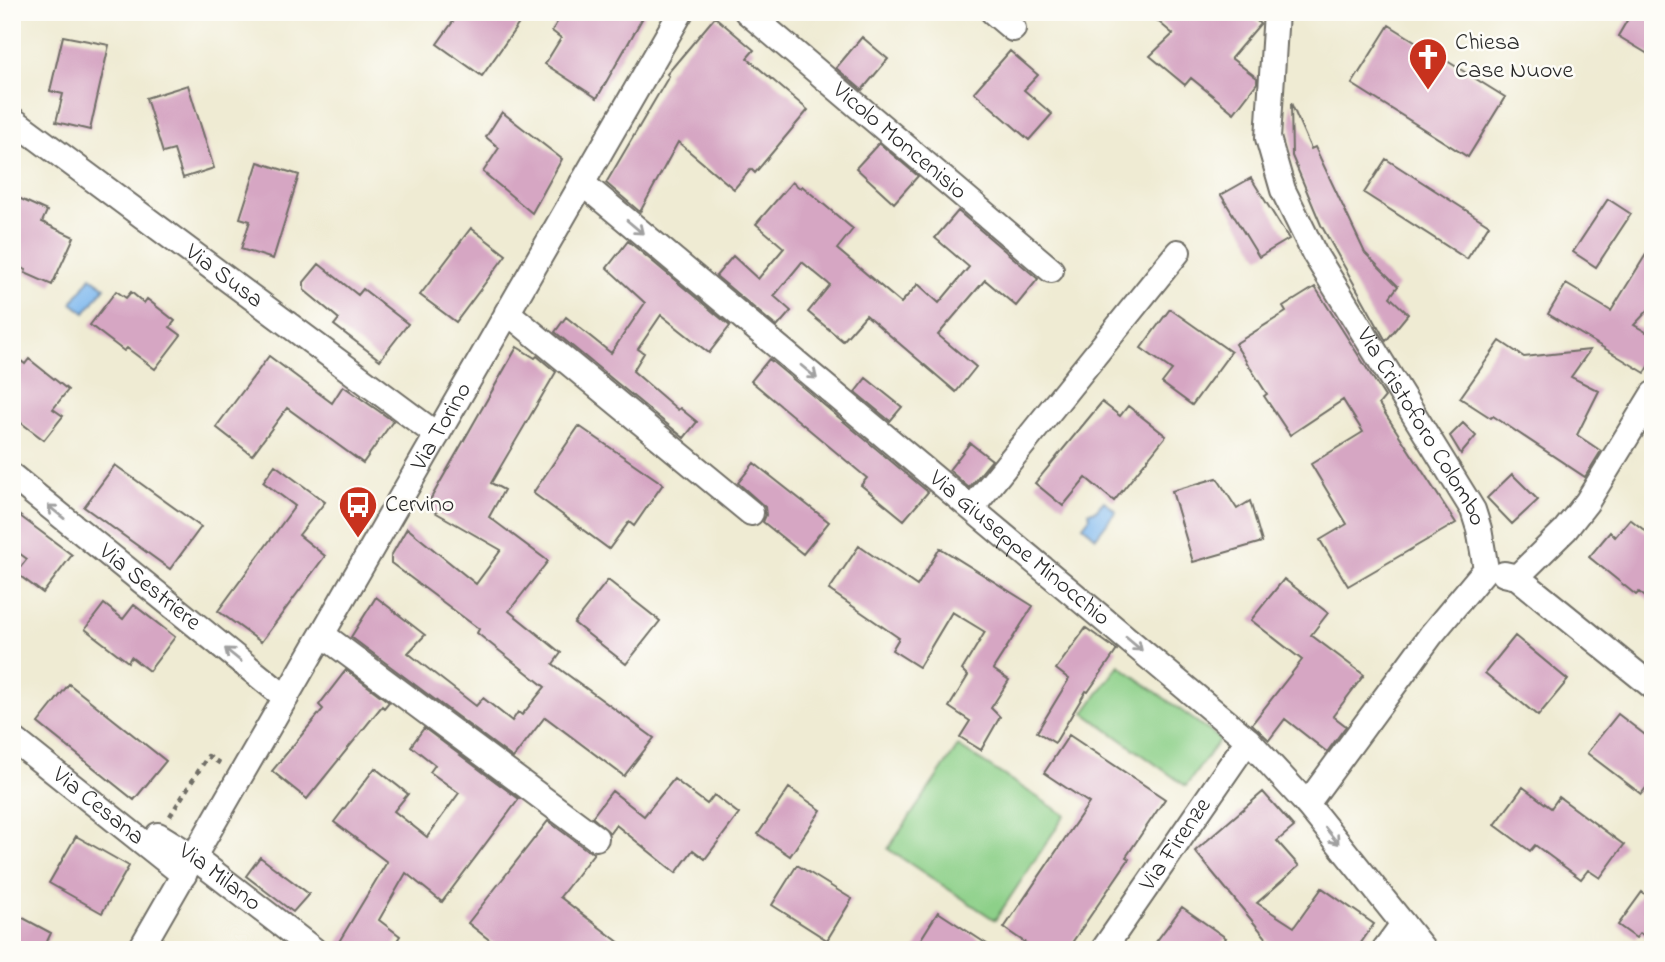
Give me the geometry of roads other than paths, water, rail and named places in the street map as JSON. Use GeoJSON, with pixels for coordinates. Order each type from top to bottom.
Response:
{"type":"FeatureCollection","features":[{"type":"Feature","properties":{"kind":"street","name":"Via Torino"},"geometry":{"type":"LineString","coordinates":[[140,950],[681,12]]}},
{"type":"Feature","properties":{"kind":"street","name":"Vicolo Moncenisio"},"geometry":{"type":"LineString","coordinates":[[747,12],[1051,270]]}},
{"type":"Feature","properties":{"kind":"street"},"geometry":{"type":"LineString","coordinates":[[993,12],[1013,29]]}},
{"type":"Feature","properties":{"kind":"street","name":"Via Cristoforo Colombo"},"geometry":{"type":"LineString","coordinates":[[1276,12],[1268,138],[1283,190],[1314,253],[1473,510],[1486,569]]}},
{"type":"Feature","properties":{"kind":"street","name":"Via Susa"},"geometry":{"type":"LineString","coordinates":[[12,119],[437,435]]}},
{"type":"Feature","properties":{"kind":"street","name":"Via Giuseppe Minocchio"},"geometry":{"type":"LineString","coordinates":[[582,183],[1248,740],[1307,804],[1424,950]]}},
{"type":"Feature","properties":{"kind":"street"},"geometry":{"type":"LineString","coordinates":[[972,508],[1178,252]]}},
{"type":"Feature","properties":{"kind":"street"},"geometry":{"type":"LineString","coordinates":[[507,312],[751,513]]}},
{"type":"Feature","properties":{"kind":"street"},"geometry":{"type":"LineString","coordinates":[[1517,577],[1565,530],[1587,502],[1652,397]]}},
{"type":"Feature","properties":{"kind":"street","name":"Via Sestriere"},"geometry":{"type":"LineString","coordinates":[[12,477],[286,698]]}},
{"type":"Feature","properties":{"kind":"street"},"geometry":{"type":"LineString","coordinates":[[1307,804],[1431,635],[1486,569],[1517,577],[1653,687]]}},
{"type":"Feature","properties":{"kind":"street"},"geometry":{"type":"LineString","coordinates":[[323,635],[596,838]]}},
{"type":"Feature","properties":{"kind":"street","name":"Via Cesana"},"geometry":{"type":"LineString","coordinates":[[12,738],[190,867]]}},
{"type":"Feature","properties":{"kind":"street","name":"Via Firenze"},"geometry":{"type":"LineString","coordinates":[[1103,950],[1248,740]]}},
{"type":"Feature","properties":{"kind":"street","name":"Via Milano"},"geometry":{"type":"LineString","coordinates":[[158,835],[190,867],[314,950]]}},
{"type":"Feature","properties":{"kind":"street"},"geometry":{"type":"LineString","coordinates":[[1384,950],[1403,924]]}},
{"type":"Feature","properties":{"kind":"water"},"geometry":{"type":"Polygon","coordinates":[[[91,277],[105,287],[85,313],[72,303],[91,277]]]}},
{"type":"Feature","properties":{"kind":"water"},"geometry":{"type":"Polygon","coordinates":[[[1104,501],[1116,511],[1096,537],[1083,526],[1090,517],[1089,512],[1096,510],[1104,501]]]}},
{"type":"Feature","properties":{"kind":"place","name":"Chiesa Case Nuove"},"geometry":{"type":"Point","coordinates":[1428,91]}},
{"type":"Feature","properties":{"kind":"place","name":"Cervino"},"geometry":{"type":"Point","coordinates":[358,539]}}]}
